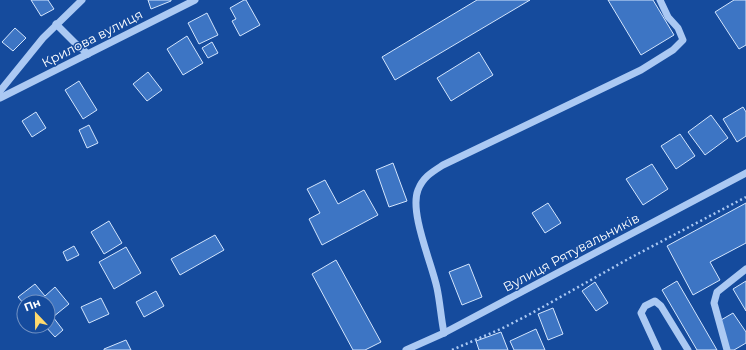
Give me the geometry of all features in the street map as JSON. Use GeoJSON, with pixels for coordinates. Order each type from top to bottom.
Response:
{"type":"FeatureCollection","features":[{"type":"Feature","properties":{"kind":"street"},"geometry":{"type":"LineString","coordinates":[[0,91],[43,38],[82,0]]}},
{"type":"Feature","properties":{"kind":"street","name":"Крилова вулиця"},"geometry":{"type":"LineString","coordinates":[[0,98],[195,0]]}},
{"type":"Feature","properties":{"kind":"street"},"geometry":{"type":"LineString","coordinates":[[444,333],[437,288],[419,224],[415,203],[418,190],[425,176],[443,164],[641,70],[673,50],[683,40],[678,28],[668,17],[660,0]]}},
{"type":"Feature","properties":{"kind":"street"},"geometry":{"type":"LineString","coordinates":[[56,24],[88,54]]}},
{"type":"Feature","properties":{"kind":"street","name":"Вулиця Рятувальників"},"geometry":{"type":"LineString","coordinates":[[406,350],[444,333],[746,173]]}},
{"type":"Feature","properties":{"kind":"street"},"geometry":{"type":"LineString","coordinates":[[727,350],[714,303],[716,292],[746,269]]}},
{"type":"Feature","properties":{"kind":"street"},"geometry":{"type":"LineString","coordinates":[[658,350],[641,313],[646,306],[655,301],[661,306],[688,350]]}},
{"type":"Feature","properties":{"kind":"path"},"geometry":{"type":"LineString","coordinates":[[452,350],[505,327],[532,313],[630,258],[746,197]]}},
{"type":"Feature","properties":{"kind":"building"},"geometry":{"type":"Polygon","coordinates":[[[31,0],[48,0],[54,9],[41,16],[31,0]]]}},
{"type":"Feature","properties":{"kind":"building"},"geometry":{"type":"Polygon","coordinates":[[[148,0],[171,0],[171,1],[151,9],[148,0]]]}},
{"type":"Feature","properties":{"kind":"building"},"geometry":{"type":"Polygon","coordinates":[[[246,0],[260,25],[240,36],[232,21],[236,19],[230,8],[246,0]]]}},
{"type":"Feature","properties":{"kind":"building"},"geometry":{"type":"Polygon","coordinates":[[[477,0],[530,0],[395,80],[382,57],[477,0]]]}},
{"type":"Feature","properties":{"kind":"building"},"geometry":{"type":"Polygon","coordinates":[[[608,0],[653,0],[674,35],[641,55],[608,0]]]}},
{"type":"Feature","properties":{"kind":"building"},"geometry":{"type":"Polygon","coordinates":[[[734,0],[746,0],[746,45],[739,49],[715,12],[734,0]]]}},
{"type":"Feature","properties":{"kind":"building"},"geometry":{"type":"Polygon","coordinates":[[[207,13],[218,35],[199,44],[188,23],[207,13]]]}},
{"type":"Feature","properties":{"kind":"building"},"geometry":{"type":"Polygon","coordinates":[[[15,28],[26,38],[13,51],[2,42],[15,28]]]}},
{"type":"Feature","properties":{"kind":"building"},"geometry":{"type":"Polygon","coordinates":[[[187,36],[203,63],[183,75],[167,49],[187,36]]]}},
{"type":"Feature","properties":{"kind":"building"},"geometry":{"type":"Polygon","coordinates":[[[212,42],[218,53],[208,58],[202,48],[212,42]]]}},
{"type":"Feature","properties":{"kind":"building"},"geometry":{"type":"Polygon","coordinates":[[[479,52],[493,75],[451,101],[437,78],[479,52]]]}},
{"type":"Feature","properties":{"kind":"building"},"geometry":{"type":"Polygon","coordinates":[[[148,72],[162,90],[147,101],[133,84],[148,72]]]}},
{"type":"Feature","properties":{"kind":"building"},"geometry":{"type":"Polygon","coordinates":[[[79,81],[97,110],[83,119],[65,90],[79,81]]]}},
{"type":"Feature","properties":{"kind":"building"},"geometry":{"type":"Polygon","coordinates":[[[743,107],[746,112],[746,136],[737,142],[723,119],[743,107]]]}},
{"type":"Feature","properties":{"kind":"building"},"geometry":{"type":"Polygon","coordinates":[[[36,112],[46,128],[32,137],[22,121],[36,112]]]}},
{"type":"Feature","properties":{"kind":"building"},"geometry":{"type":"Polygon","coordinates":[[[711,115],[728,138],[705,155],[688,132],[711,115]]]}},
{"type":"Feature","properties":{"kind":"building"},"geometry":{"type":"Polygon","coordinates":[[[89,125],[98,143],[87,148],[79,130],[89,125]]]}},
{"type":"Feature","properties":{"kind":"building"},"geometry":{"type":"Polygon","coordinates":[[[680,134],[695,156],[676,169],[661,146],[680,134]]]}},
{"type":"Feature","properties":{"kind":"building"},"geometry":{"type":"Polygon","coordinates":[[[393,163],[407,201],[389,207],[376,170],[393,163]]]}},
{"type":"Feature","properties":{"kind":"building"},"geometry":{"type":"Polygon","coordinates":[[[652,164],[668,189],[643,205],[626,179],[652,164]]]}},
{"type":"Feature","properties":{"kind":"building"},"geometry":{"type":"Polygon","coordinates":[[[325,180],[338,204],[364,190],[378,215],[322,245],[309,219],[320,213],[307,189],[325,180]]]}},
{"type":"Feature","properties":{"kind":"building"},"geometry":{"type":"Polygon","coordinates":[[[548,203],[561,223],[545,233],[532,213],[548,203]]]}},
{"type":"Feature","properties":{"kind":"building"},"geometry":{"type":"Polygon","coordinates":[[[746,203],[746,243],[710,262],[720,280],[693,295],[667,246],[746,203]]]}},
{"type":"Feature","properties":{"kind":"building"},"geometry":{"type":"Polygon","coordinates":[[[109,221],[122,243],[104,254],[91,232],[109,221]]]}},
{"type":"Feature","properties":{"kind":"building"},"geometry":{"type":"Polygon","coordinates":[[[215,235],[224,250],[180,275],[171,259],[215,235]]]}},
{"type":"Feature","properties":{"kind":"building"},"geometry":{"type":"Polygon","coordinates":[[[74,246],[79,255],[67,261],[63,252],[74,246]]]}},
{"type":"Feature","properties":{"kind":"building"},"geometry":{"type":"Polygon","coordinates":[[[126,247],[141,273],[114,289],[99,262],[126,247]]]}},
{"type":"Feature","properties":{"kind":"building"},"geometry":{"type":"Polygon","coordinates":[[[336,260],[381,342],[365,350],[353,350],[312,274],[336,260]]]}},
{"type":"Feature","properties":{"kind":"building"},"geometry":{"type":"Polygon","coordinates":[[[469,264],[482,297],[462,305],[449,272],[469,264]]]}},
{"type":"Feature","properties":{"kind":"building"},"geometry":{"type":"Polygon","coordinates":[[[677,281],[717,350],[697,350],[662,290],[677,281]]]}},
{"type":"Feature","properties":{"kind":"building"},"geometry":{"type":"Polygon","coordinates":[[[746,281],[746,311],[733,289],[746,281]]]}},
{"type":"Feature","properties":{"kind":"building"},"geometry":{"type":"Polygon","coordinates":[[[595,282],[608,303],[596,311],[582,291],[595,282]]]}},
{"type":"Feature","properties":{"kind":"building"},"geometry":{"type":"Polygon","coordinates":[[[35,284],[43,294],[22,294],[35,284]]]}},
{"type":"Feature","properties":{"kind":"building"},"geometry":{"type":"Polygon","coordinates":[[[55,287],[69,304],[56,315],[56,294],[47,294],[55,287]]]}},
{"type":"Feature","properties":{"kind":"building"},"geometry":{"type":"Polygon","coordinates":[[[156,291],[164,306],[144,317],[136,302],[156,291]]]}},
{"type":"Feature","properties":{"kind":"building"},"geometry":{"type":"Polygon","coordinates":[[[101,298],[109,314],[89,323],[81,307],[101,298]]]}},
{"type":"Feature","properties":{"kind":"building"},"geometry":{"type":"Polygon","coordinates":[[[553,308],[563,334],[548,340],[538,314],[553,308]]]}},
{"type":"Feature","properties":{"kind":"building"},"geometry":{"type":"Polygon","coordinates":[[[733,313],[746,332],[746,343],[734,350],[729,350],[721,320],[733,313]]]}},
{"type":"Feature","properties":{"kind":"building"},"geometry":{"type":"Polygon","coordinates":[[[56,321],[63,330],[55,337],[52,334],[56,334],[56,321]]]}},
{"type":"Feature","properties":{"kind":"building"},"geometry":{"type":"Polygon","coordinates":[[[536,329],[545,350],[514,350],[510,341],[536,329]]]}},
{"type":"Feature","properties":{"kind":"building"},"geometry":{"type":"Polygon","coordinates":[[[501,332],[508,350],[479,350],[476,341],[501,332]]]}},
{"type":"Feature","properties":{"kind":"building"},"geometry":{"type":"Polygon","coordinates":[[[126,340],[131,350],[104,350],[104,349],[126,340]]]}}]}
